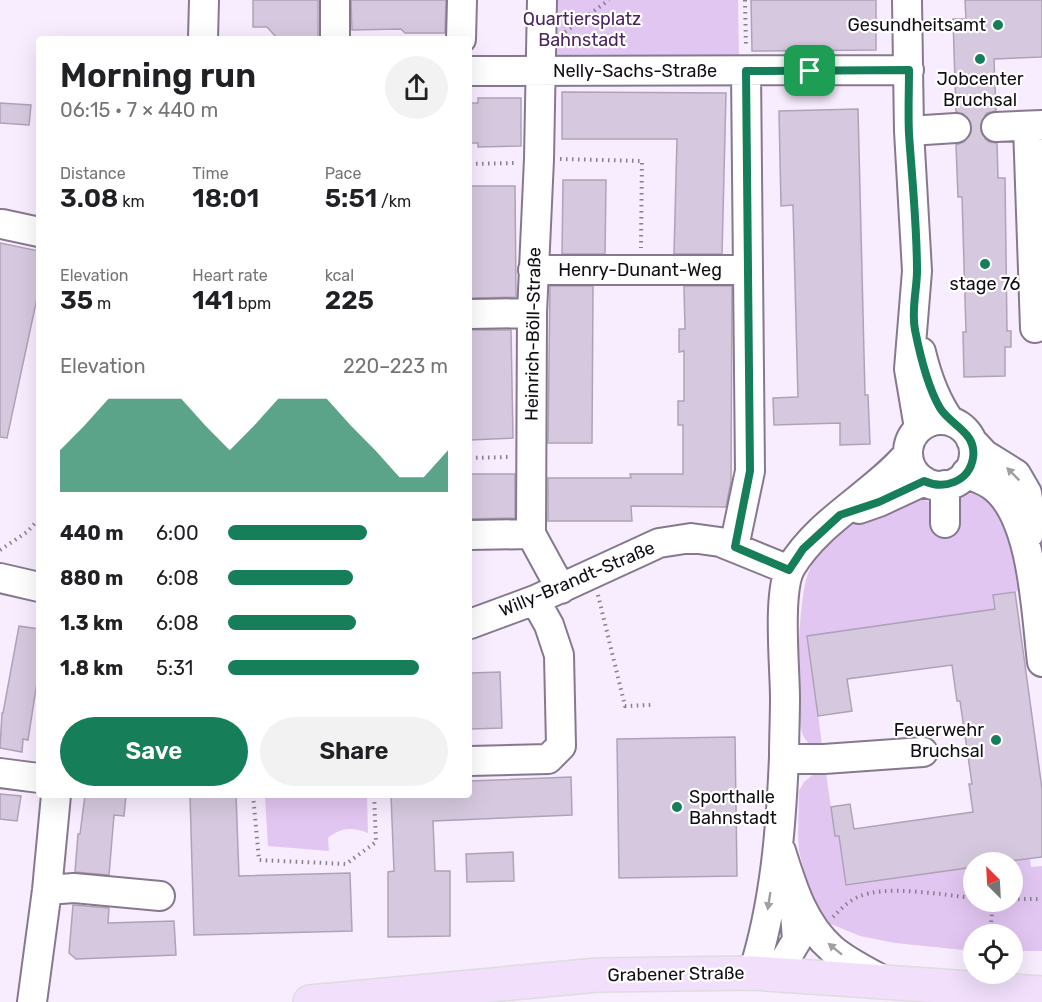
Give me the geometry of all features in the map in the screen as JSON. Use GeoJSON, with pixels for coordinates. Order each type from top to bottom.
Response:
{"type":"FeatureCollection","features":[{"type":"Feature","properties":{"kind":"main road","name":"Grabener Straße"},"geometry":{"type":"LineString","coordinates":[[310,1002],[598,975],[753,973],[1035,992]]}},
{"type":"Feature","properties":{"kind":"street"},"geometry":{"type":"LineString","coordinates":[[203,36],[204,0]]}},
{"type":"Feature","properties":{"kind":"street"},"geometry":{"type":"LineString","coordinates":[[335,36],[336,0]]}},
{"type":"Feature","properties":{"kind":"street"},"geometry":{"type":"LineString","coordinates":[[461,36],[462,0]]}},
{"type":"Feature","properties":{"kind":"street","name":"Heinrich-Böll-Straße"},"geometry":{"type":"LineString","coordinates":[[542,0],[532,313],[531,534],[561,589]]}},
{"type":"Feature","properties":{"kind":"street"},"geometry":{"type":"LineString","coordinates":[[909,10],[909,131],[917,271],[909,369],[919,428]]}},
{"type":"Feature","properties":{"kind":"street","name":"Nelly-Sachs-Straße"},"geometry":{"type":"LineString","coordinates":[[472,71],[541,64],[746,71],[909,70]]}},
{"type":"Feature","properties":{"kind":"street"},"geometry":{"type":"LineString","coordinates":[[735,547],[750,471],[746,71]]}},
{"type":"Feature","properties":{"kind":"street"},"geometry":{"type":"LineString","coordinates":[[996,127],[1035,125],[1035,328]]}},
{"type":"Feature","properties":{"kind":"street"},"geometry":{"type":"LineString","coordinates":[[909,131],[956,128]]}},
{"type":"Feature","properties":{"kind":"street"},"geometry":{"type":"LineString","coordinates":[[2,224],[36,231]]}},
{"type":"Feature","properties":{"kind":"street","name":"Henry-Dunant-Weg"},"geometry":{"type":"LineString","coordinates":[[533,270],[747,270]]}},
{"type":"Feature","properties":{"kind":"street"},"geometry":{"type":"LineString","coordinates":[[472,314],[532,313]]}},
{"type":"Feature","properties":{"kind":"street"},"geometry":{"type":"LineString","coordinates":[[914,327],[931,386],[939,406],[950,421]]}},
{"type":"Feature","properties":{"kind":"street"},"geometry":{"type":"LineString","coordinates":[[1027,548],[1031,519],[1027,493],[1016,474],[984,454],[959,425],[950,421],[934,421],[919,428],[913,435],[908,454],[915,474],[992,485],[1007,500],[1017,518],[1027,548],[1042,662]]}},
{"type":"Feature","properties":{"kind":"street"},"geometry":{"type":"LineString","coordinates":[[840,515],[945,480],[973,458],[971,440]]}},
{"type":"Feature","properties":{"kind":"street"},"geometry":{"type":"LineString","coordinates":[[753,973],[762,945],[778,843],[784,759],[783,607],[789,570],[803,549],[894,470],[908,454]]}},
{"type":"Feature","properties":{"kind":"street"},"geometry":{"type":"LineString","coordinates":[[945,480],[945,523]]}},
{"type":"Feature","properties":{"kind":"street"},"geometry":{"type":"LineString","coordinates":[[472,536],[531,534]]}},
{"type":"Feature","properties":{"kind":"street","name":"Willy-Brandt-Straße"},"geometry":{"type":"LineString","coordinates":[[472,623],[561,589],[658,543],[691,538],[720,542],[789,570]]}},
{"type":"Feature","properties":{"kind":"street"},"geometry":{"type":"LineString","coordinates":[[0,578],[36,586]]}},
{"type":"Feature","properties":{"kind":"street"},"geometry":{"type":"LineString","coordinates":[[472,761],[548,759],[561,746],[559,655],[549,625],[535,600]]}},
{"type":"Feature","properties":{"kind":"street"},"geometry":{"type":"LineString","coordinates":[[784,759],[923,752]]}},
{"type":"Feature","properties":{"kind":"street"},"geometry":{"type":"LineString","coordinates":[[0,773],[36,778]]}},
{"type":"Feature","properties":{"kind":"street"},"geometry":{"type":"LineString","coordinates":[[32,1002],[47,890],[56,798]]}},
{"type":"Feature","properties":{"kind":"street"},"geometry":{"type":"LineString","coordinates":[[778,843],[794,892],[810,923],[832,949],[884,981]]}},
{"type":"Feature","properties":{"kind":"street"},"geometry":{"type":"LineString","coordinates":[[47,890],[74,888],[160,896]]}},
{"type":"Feature","properties":{"kind":"street"},"geometry":{"type":"LineString","coordinates":[[753,973],[782,965],[797,940],[794,892]]}},
{"type":"Feature","properties":{"kind":"path"},"geometry":{"type":"LineString","coordinates":[[541,64],[568,28],[609,0]]}},
{"type":"Feature","properties":{"kind":"path"},"geometry":{"type":"LineString","coordinates":[[745,0],[746,71]]}},
{"type":"Feature","properties":{"kind":"path"},"geometry":{"type":"LineString","coordinates":[[850,30],[909,10]]}},
{"type":"Feature","properties":{"kind":"path"},"geometry":{"type":"LineString","coordinates":[[538,159],[642,161],[640,270]]}},
{"type":"Feature","properties":{"kind":"path"},"geometry":{"type":"LineString","coordinates":[[472,164],[491,164]]}},
{"type":"Feature","properties":{"kind":"path"},"geometry":{"type":"LineString","coordinates":[[472,458],[532,456]]}},
{"type":"Feature","properties":{"kind":"path"},"geometry":{"type":"LineString","coordinates":[[0,550],[27,532],[36,522]]}},
{"type":"Feature","properties":{"kind":"path"},"geometry":{"type":"LineString","coordinates":[[592,574],[603,610],[625,706],[652,705]]}},
{"type":"Feature","properties":{"kind":"path"},"geometry":{"type":"LineString","coordinates":[[253,798],[259,860],[346,864],[376,842],[374,798]]}},
{"type":"Feature","properties":{"kind":"path"},"geometry":{"type":"LineString","coordinates":[[818,933],[844,906],[857,897],[873,892],[890,891],[963,897]]}},
{"type":"Feature","properties":{"kind":"path"},"geometry":{"type":"LineString","coordinates":[[1023,899],[1042,899]]}},
{"type":"Feature","properties":{"kind":"green space","name":"Quartiersplatz Bahnstadt"},"geometry":{"type":"Polygon","coordinates":[[[552,0],[738,0],[739,58],[552,60],[552,0]]]}},
{"type":"Feature","properties":{"kind":"green space"},"geometry":{"type":"Polygon","coordinates":[[[975,492],[987,498],[1003,520],[1008,534],[1018,591],[993,595],[995,609],[808,636],[822,745],[821,747],[810,744],[805,739],[801,728],[799,710],[799,636],[803,593],[812,564],[818,554],[838,533],[871,515],[919,498],[929,502],[936,514],[955,504],[959,497],[975,492]]]}},
{"type":"Feature","properties":{"kind":"green space"},"geometry":{"type":"Polygon","coordinates":[[[815,773],[826,773],[835,836],[963,865],[963,912],[1023,912],[1023,860],[1030,859],[1031,867],[1042,866],[1042,951],[1023,951],[1023,924],[963,924],[963,950],[895,943],[860,936],[826,922],[810,893],[799,851],[799,791],[804,782],[815,773]]]}},
{"type":"Feature","properties":{"kind":"green space"},"geometry":{"type":"Polygon","coordinates":[[[265,798],[367,798],[368,833],[352,829],[342,830],[328,838],[329,851],[268,846],[265,798]]]}},
{"type":"Feature","properties":{"kind":"building"},"geometry":{"type":"Polygon","coordinates":[[[253,0],[318,0],[318,36],[275,36],[267,27],[253,27],[253,0]]]}},
{"type":"Feature","properties":{"kind":"building"},"geometry":{"type":"Polygon","coordinates":[[[351,0],[446,0],[445,33],[405,33],[401,29],[352,30],[351,0]]]}},
{"type":"Feature","properties":{"kind":"building"},"geometry":{"type":"Polygon","coordinates":[[[751,0],[876,0],[876,50],[752,51],[751,0]]]}},
{"type":"Feature","properties":{"kind":"building"},"geometry":{"type":"Polygon","coordinates":[[[965,0],[1042,0],[1042,57],[994,59],[996,111],[987,113],[981,120],[980,127],[982,136],[989,142],[997,143],[998,178],[1005,178],[1007,331],[1011,331],[1011,347],[1005,347],[1005,376],[964,377],[963,332],[966,332],[962,197],[958,197],[956,145],[966,141],[971,135],[972,128],[969,118],[956,112],[953,19],[966,19],[965,0]]]}},
{"type":"Feature","properties":{"kind":"building"},"geometry":{"type":"Polygon","coordinates":[[[562,92],[726,93],[722,254],[674,254],[677,139],[562,139],[562,92]]]}},
{"type":"Feature","properties":{"kind":"building"},"geometry":{"type":"Polygon","coordinates":[[[478,98],[521,98],[521,146],[478,147],[478,143],[472,143],[472,103],[478,103],[478,98]]]}},
{"type":"Feature","properties":{"kind":"building"},"geometry":{"type":"Polygon","coordinates":[[[0,103],[31,105],[29,125],[0,123],[0,103]]]}},
{"type":"Feature","properties":{"kind":"building"},"geometry":{"type":"Polygon","coordinates":[[[858,109],[865,395],[868,395],[870,444],[840,445],[840,423],[774,425],[773,398],[798,397],[793,205],[781,206],[779,111],[858,109]]]}},
{"type":"Feature","properties":{"kind":"building"},"geometry":{"type":"Polygon","coordinates":[[[563,180],[606,180],[605,254],[562,254],[563,180]]]}},
{"type":"Feature","properties":{"kind":"building"},"geometry":{"type":"Polygon","coordinates":[[[472,186],[515,186],[516,297],[472,298],[472,186]]]}},
{"type":"Feature","properties":{"kind":"building"},"geometry":{"type":"Polygon","coordinates":[[[0,243],[36,250],[36,303],[7,438],[0,437],[0,243]]]}},
{"type":"Feature","properties":{"kind":"building"},"geometry":{"type":"Polygon","coordinates":[[[550,286],[593,286],[592,443],[548,443],[550,286]]]}},
{"type":"Feature","properties":{"kind":"building"},"geometry":{"type":"Polygon","coordinates":[[[684,286],[732,286],[731,481],[726,507],[631,506],[632,521],[548,521],[548,478],[631,478],[630,474],[683,474],[683,425],[678,425],[678,401],[684,401],[684,351],[679,352],[679,329],[685,329],[684,286]]]}},
{"type":"Feature","properties":{"kind":"building"},"geometry":{"type":"Polygon","coordinates":[[[472,330],[511,330],[513,438],[472,440],[472,330]]]}},
{"type":"Feature","properties":{"kind":"building"},"geometry":{"type":"Polygon","coordinates":[[[472,474],[515,474],[515,518],[472,519],[472,474]]]}},
{"type":"Feature","properties":{"kind":"building"},"geometry":{"type":"Polygon","coordinates":[[[1015,592],[1042,789],[1042,857],[1023,859],[1023,852],[963,852],[963,869],[846,885],[839,836],[835,836],[831,807],[850,804],[854,829],[973,812],[969,784],[972,784],[960,701],[957,701],[952,665],[847,679],[852,711],[818,716],[807,636],[995,609],[993,595],[1015,592]]]}},
{"type":"Feature","properties":{"kind":"building"},"geometry":{"type":"Polygon","coordinates":[[[19,626],[36,629],[36,688],[28,740],[23,739],[22,752],[0,748],[3,713],[19,626]]]}},
{"type":"Feature","properties":{"kind":"building"},"geometry":{"type":"Polygon","coordinates":[[[500,672],[502,728],[472,729],[472,673],[500,672]]]}},
{"type":"Feature","properties":{"kind":"building","name":"Sporthalle Bahnstadt"},"geometry":{"type":"Polygon","coordinates":[[[735,737],[737,876],[619,878],[617,739],[735,737]]]}},
{"type":"Feature","properties":{"kind":"building"},"geometry":{"type":"Polygon","coordinates":[[[571,777],[572,815],[433,821],[435,871],[450,871],[450,936],[388,937],[388,872],[394,871],[391,798],[472,798],[472,781],[571,777]]]}},
{"type":"Feature","properties":{"kind":"building"},"geometry":{"type":"Polygon","coordinates":[[[0,794],[21,796],[17,821],[0,819],[0,794]]]}},
{"type":"Feature","properties":{"kind":"building"},"geometry":{"type":"Polygon","coordinates":[[[85,798],[126,798],[124,816],[114,815],[109,875],[75,872],[78,834],[80,834],[85,798]]]}},
{"type":"Feature","properties":{"kind":"building"},"geometry":{"type":"Polygon","coordinates":[[[190,798],[236,798],[239,876],[350,873],[352,931],[194,935],[190,798]]]}},
{"type":"Feature","properties":{"kind":"building"},"geometry":{"type":"Polygon","coordinates":[[[513,852],[514,881],[467,882],[466,854],[513,852]]]}},
{"type":"Feature","properties":{"kind":"building"},"geometry":{"type":"Polygon","coordinates":[[[73,905],[109,908],[108,923],[174,921],[176,955],[76,959],[69,953],[73,905]]]}},
{"type":"Feature","properties":{"kind":"tunnel"},"geometry":{"type":"LineString","coordinates":[[956,128],[996,127]]}},
{"type":"Feature","properties":{"kind":"place","name":"Gesundheitsamt"},"geometry":{"type":"Point","coordinates":[998,25]}},
{"type":"Feature","properties":{"kind":"place","name":"Jobcenter Bruchsal"},"geometry":{"type":"Point","coordinates":[980,59]}},
{"type":"Feature","properties":{"kind":"place","name":"stage 76"},"geometry":{"type":"Point","coordinates":[985,264]}},
{"type":"Feature","properties":{"kind":"place","name":"Feuerwehr Bruchsal"},"geometry":{"type":"Point","coordinates":[996,740]}},
{"type":"Feature","properties":{"kind":"place","name":"Sporthalle Bahnstadt"},"geometry":{"type":"Point","coordinates":[677,807]}},
{"type":"Feature","properties":{"kind":"route"},"geometry":{"type":"LineString","coordinates":[[909,70],[909,131],[917,271],[914,327],[939,406],[950,421],[959,425],[966,432],[971,440],[973,458],[966,473],[954,483],[938,485],[924,481],[879,502],[840,515],[803,549],[789,570],[735,547],[750,471],[746,71],[810,71],[909,70]]}}]}
